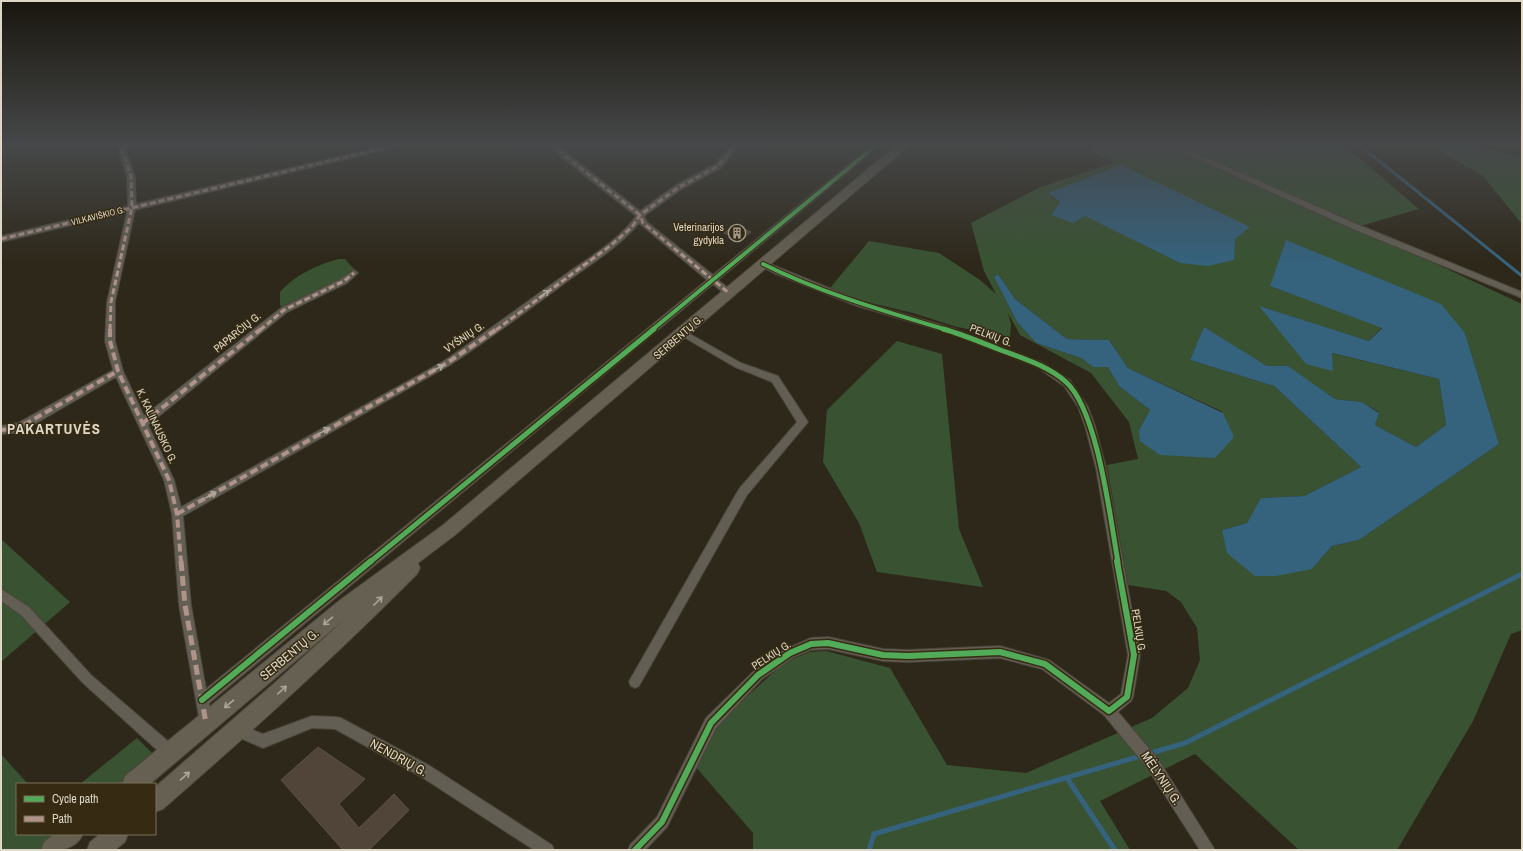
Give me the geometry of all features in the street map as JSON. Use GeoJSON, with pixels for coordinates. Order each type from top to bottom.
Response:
{"type":"FeatureCollection","features":[{"type":"Feature","properties":{"kind":"main road","name":"SERBENTŲ G."},"geometry":{"type":"LineString","coordinates":[[134,783],[347,606],[449,530],[858,183]]}},
{"type":"Feature","properties":{"kind":"main road","name":"SERBENTŲ G."},"geometry":{"type":"LineString","coordinates":[[156,800],[238,730],[363,617],[449,530]]}},
{"type":"Feature","properties":{"kind":"main road"},"geometry":{"type":"LineString","coordinates":[[52,850],[71,835]]}},
{"type":"Feature","properties":{"kind":"main road"},"geometry":{"type":"LineString","coordinates":[[98,850],[116,835]]}},
{"type":"Feature","properties":{"kind":"street","name":"K. KALINAUSKO G."},"geometry":{"type":"LineString","coordinates":[[131,183],[132,207],[111,302],[110,342],[118,371],[169,480],[177,514],[185,604],[206,723]]}},
{"type":"Feature","properties":{"kind":"street","name":"VILKAVIŠKIO G."},"geometry":{"type":"LineString","coordinates":[[1,239],[236,183]]}},
{"type":"Feature","properties":{"kind":"street"},"geometry":{"type":"LineString","coordinates":[[599,183],[640,215],[643,223],[712,281],[729,293]]}},
{"type":"Feature","properties":{"kind":"street","name":"VYŠNIŲ G."},"geometry":{"type":"LineString","coordinates":[[177,514],[453,359],[489,335],[610,246],[632,227],[640,215],[687,183]]}},
{"type":"Feature","properties":{"kind":"street"},"geometry":{"type":"LineString","coordinates":[[202,700],[831,183]]}},
{"type":"Feature","properties":{"kind":"street"},"geometry":{"type":"LineString","coordinates":[[1256,183],[1356,227],[1522,295]]}},
{"type":"Feature","properties":{"kind":"street","name":"PELKIŲ G."},"geometry":{"type":"LineString","coordinates":[[635,850],[662,822],[711,723],[758,675],[790,653],[811,644],[828,643],[883,655],[908,656],[1000,652],[1045,664],[1109,711],[1127,697],[1134,655],[1101,468],[1090,426],[1076,395],[1067,383],[1040,365],[952,331],[906,316],[860,304],[779,272],[763,264]]}},
{"type":"Feature","properties":{"kind":"street","name":"PAPARČIŲ G."},"geometry":{"type":"LineString","coordinates":[[143,423],[284,310],[344,281],[354,273]]}},
{"type":"Feature","properties":{"kind":"street"},"geometry":{"type":"LineString","coordinates":[[635,682],[743,492],[803,422],[775,379],[738,365],[683,332]]}},
{"type":"Feature","properties":{"kind":"street"},"geometry":{"type":"LineString","coordinates":[[1,430],[13,429],[22,426],[118,371]]}},
{"type":"Feature","properties":{"kind":"street"},"geometry":{"type":"LineString","coordinates":[[1,594],[25,610],[87,679],[171,753]]}},
{"type":"Feature","properties":{"kind":"street","name":"MĖLYNIŲ G."},"geometry":{"type":"LineString","coordinates":[[1109,711],[1134,739],[1153,764],[1208,850]]}},
{"type":"Feature","properties":{"kind":"street","name":"NENDRIŲ G."},"geometry":{"type":"LineString","coordinates":[[238,730],[263,741],[312,722],[336,723],[425,771],[547,850]]}},
{"type":"Feature","properties":{"kind":"green space"},"geometry":{"type":"Polygon","coordinates":[[[1053,183],[1388,183],[1419,209],[1357,227],[1522,304],[1522,630],[1511,634],[1473,721],[1397,850],[1299,850],[1195,754],[1100,801],[1130,850],[753,850],[753,833],[695,766],[721,720],[785,662],[810,652],[826,651],[890,668],[947,765],[1026,773],[1152,718],[1188,688],[1200,660],[1197,628],[1181,602],[1166,591],[1128,585],[1107,465],[1138,459],[1129,422],[1091,373],[1020,335],[1008,313],[1011,324],[1010,337],[957,327],[913,313],[863,301],[830,288],[869,241],[939,253],[980,280],[996,294],[984,271],[971,223],[1040,187],[1053,183]],[[1048,194],[1060,202],[1051,215],[1085,215],[1180,263],[1048,194]],[[998,274],[994,277],[1017,322],[1036,343],[1081,358],[1093,367],[1108,366],[1119,386],[1150,410],[1139,430],[1223,412],[1128,368],[1109,340],[1067,339],[1015,299],[998,274]],[[1270,286],[1382,327],[1369,341],[1260,307],[1333,370],[1331,353],[1439,379],[1446,425],[1416,447],[1375,425],[1379,412],[1362,402],[1335,399],[1288,367],[1267,366],[1204,328],[1190,360],[1274,386],[1361,467],[1304,496],[1262,498],[1247,523],[1222,530],[1312,569],[1332,546],[1359,540],[1499,444],[1465,333],[1270,286]]]}},
{"type":"Feature","properties":{"kind":"green space"},"geometry":{"type":"Polygon","coordinates":[[[1488,183],[1522,183],[1522,224],[1488,183]]]}},
{"type":"Feature","properties":{"kind":"green space"},"geometry":{"type":"Polygon","coordinates":[[[339,259],[345,259],[355,270],[354,273],[284,310],[280,305],[280,292],[286,286],[307,271],[339,259]]]}},
{"type":"Feature","properties":{"kind":"green space"},"geometry":{"type":"Polygon","coordinates":[[[897,341],[942,354],[959,529],[983,587],[877,572],[859,523],[823,462],[827,410],[897,341]]]}},
{"type":"Feature","properties":{"kind":"green space"},"geometry":{"type":"Polygon","coordinates":[[[1,539],[70,602],[1,662],[1,539]]]}},
{"type":"Feature","properties":{"kind":"green space"},"geometry":{"type":"Polygon","coordinates":[[[137,738],[156,757],[124,783],[81,783],[137,738]]]}},
{"type":"Feature","properties":{"kind":"green space"},"geometry":{"type":"Polygon","coordinates":[[[1,754],[27,783],[16,783],[16,835],[61,835],[42,850],[1,850],[1,754]]]}},
{"type":"Feature","properties":{"kind":"water"},"geometry":{"type":"Polygon","coordinates":[[[1075,183],[1158,183],[1250,227],[1235,239],[1234,260],[1208,266],[1180,263],[1085,216],[1073,223],[1051,215],[1060,202],[1048,193],[1075,183]]]}},
{"type":"Feature","properties":{"kind":"water"},"geometry":{"type":"Polygon","coordinates":[[[1286,240],[1441,304],[1465,333],[1499,444],[1359,540],[1332,546],[1312,569],[1276,576],[1255,576],[1227,553],[1222,530],[1247,523],[1261,498],[1304,496],[1361,467],[1274,386],[1190,360],[1204,327],[1267,366],[1288,366],[1335,399],[1362,402],[1379,413],[1375,425],[1416,447],[1446,425],[1439,379],[1332,353],[1333,371],[1306,364],[1259,306],[1369,341],[1382,328],[1270,286],[1286,240]]]}},
{"type":"Feature","properties":{"kind":"water"},"geometry":{"type":"Polygon","coordinates":[[[998,274],[1015,299],[1067,339],[1109,340],[1128,368],[1223,413],[1234,437],[1215,458],[1160,455],[1140,441],[1139,430],[1150,410],[1119,386],[1108,367],[1093,367],[1081,358],[1036,343],[1017,322],[994,277],[998,274]]]}},
{"type":"Feature","properties":{"kind":"building","name":"Veterinarijos gydykla"},"geometry":{"type":"Polygon","coordinates":[[[734,225],[751,232],[740,241],[724,233],[734,225]]]}},
{"type":"Feature","properties":{"kind":"building"},"geometry":{"type":"Polygon","coordinates":[[[318,747],[365,779],[339,804],[359,828],[394,794],[409,810],[369,850],[343,850],[281,780],[318,747]]]}},
{"type":"Feature","properties":{"kind":"waterway"},"geometry":{"type":"LineString","coordinates":[[1406,183],[1522,276]]}},
{"type":"Feature","properties":{"kind":"waterway"},"geometry":{"type":"LineString","coordinates":[[869,850],[874,834],[1185,743],[1522,574]]}},
{"type":"Feature","properties":{"kind":"waterway"},"geometry":{"type":"LineString","coordinates":[[1067,778],[1115,850]]}},
{"type":"Feature","properties":{"kind":"marked path"},"geometry":{"type":"LineString","coordinates":[[131,183],[132,207],[111,302],[110,341],[118,371],[169,480],[177,514],[185,605],[206,723]]}},
{"type":"Feature","properties":{"kind":"marked path"},"geometry":{"type":"LineString","coordinates":[[1,239],[238,183]]}},
{"type":"Feature","properties":{"kind":"marked path"},"geometry":{"type":"LineString","coordinates":[[599,183],[640,215],[643,223],[729,293]]}},
{"type":"Feature","properties":{"kind":"marked path"},"geometry":{"type":"LineString","coordinates":[[177,514],[447,363],[483,339],[610,246],[632,227],[640,215],[687,183]]}},
{"type":"Feature","properties":{"kind":"marked path"},"geometry":{"type":"LineString","coordinates":[[143,423],[284,310],[344,281],[354,273]]}},
{"type":"Feature","properties":{"kind":"marked path"},"geometry":{"type":"LineString","coordinates":[[1,430],[13,429],[22,426],[118,371]]}},
{"type":"Feature","properties":{"kind":"cycle path"},"geometry":{"type":"LineString","coordinates":[[202,700],[831,183]]}},
{"type":"Feature","properties":{"kind":"cycle path"},"geometry":{"type":"LineString","coordinates":[[635,850],[662,822],[711,723],[758,675],[790,653],[811,644],[828,643],[883,655],[908,656],[1000,652],[1045,664],[1109,711],[1127,697],[1134,655],[1101,468],[1090,426],[1083,407],[1067,383],[1040,365],[952,331],[860,304],[779,272],[763,264]]}},
{"type":"Feature","properties":{"kind":"place","name":"Veterinarijos gydykla"},"geometry":{"type":"Point","coordinates":[737,233]}},
{"type":"Feature","properties":{"kind":"district","name":"PAKARTUVĖS"},"geometry":{"type":"Point","coordinates":[54,429]}}]}
